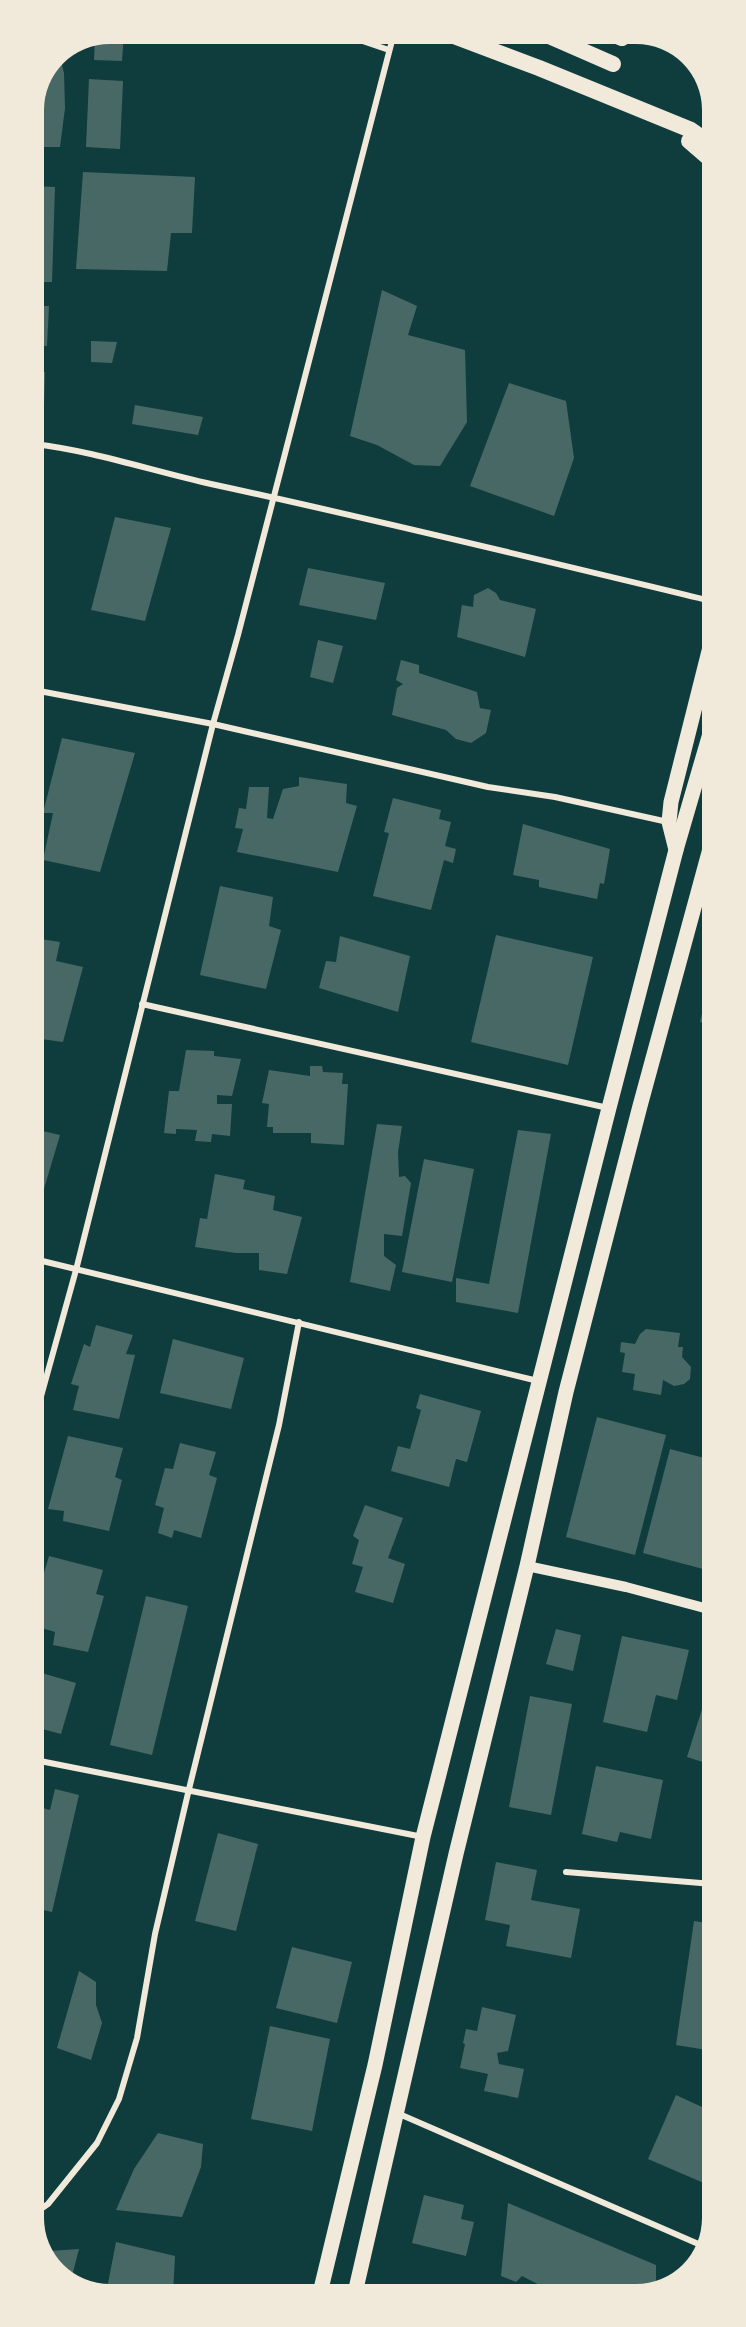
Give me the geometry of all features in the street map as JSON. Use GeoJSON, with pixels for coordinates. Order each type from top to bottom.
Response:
{"type":"FeatureCollection","features":[{"type":"Feature","properties":{"kind":"highway"},"geometry":{"type":"LineString","coordinates":[[474,44],[691,130],[702,138]]}},
{"type":"Feature","properties":{"kind":"highway"},"geometry":{"type":"LineString","coordinates":[[567,44],[613,64]]}},
{"type":"Feature","properties":{"kind":"highway"},"geometry":{"type":"LineString","coordinates":[[649,113],[702,152]]}},
{"type":"Feature","properties":{"kind":"highway"},"geometry":{"type":"LineString","coordinates":[[691,130],[702,129]]}},
{"type":"Feature","properties":{"kind":"main road"},"geometry":{"type":"LineString","coordinates":[[676,850],[669,822],[671,802],[702,679]]}},
{"type":"Feature","properties":{"kind":"main road"},"geometry":{"type":"LineString","coordinates":[[322,2283],[375,2065],[423,1837],[609,1108],[676,850],[702,761]]}},
{"type":"Feature","properties":{"kind":"main road"},"geometry":{"type":"LineString","coordinates":[[357,2283],[453,1865],[527,1566],[566,1392],[702,880]]}},
{"type":"Feature","properties":{"kind":"main road"},"geometry":{"type":"LineString","coordinates":[[698,895],[702,890]]}},
{"type":"Feature","properties":{"kind":"street"},"geometry":{"type":"LineString","coordinates":[[370,44],[389,51]]}},
{"type":"Feature","properties":{"kind":"street"},"geometry":{"type":"LineString","coordinates":[[44,1386],[76,1270],[213,724],[391,44]]}},
{"type":"Feature","properties":{"kind":"street"},"geometry":{"type":"LineString","coordinates":[[44,446],[96,455],[702,600]]}},
{"type":"Feature","properties":{"kind":"street"},"geometry":{"type":"LineString","coordinates":[[44,692],[213,724],[488,787],[555,798],[669,822]]}},
{"type":"Feature","properties":{"kind":"street"},"geometry":{"type":"LineString","coordinates":[[142,1004],[609,1108]]}},
{"type":"Feature","properties":{"kind":"street"},"geometry":{"type":"LineString","coordinates":[[44,1262],[539,1381]]}},
{"type":"Feature","properties":{"kind":"street"},"geometry":{"type":"LineString","coordinates":[[44,2207],[97,2143],[119,2099],[137,2038],[155,1934],[279,1425],[299,1322]]}},
{"type":"Feature","properties":{"kind":"street"},"geometry":{"type":"LineString","coordinates":[[527,1566],[626,1587],[702,1607]]}},
{"type":"Feature","properties":{"kind":"street"},"geometry":{"type":"LineString","coordinates":[[44,1762],[423,1837]]}},
{"type":"Feature","properties":{"kind":"street"},"geometry":{"type":"LineString","coordinates":[[566,1872],[702,1883]]}},
{"type":"Feature","properties":{"kind":"street"},"geometry":{"type":"LineString","coordinates":[[397,2113],[697,2244]]}},
{"type":"Feature","properties":{"kind":"building"},"geometry":{"type":"Polygon","coordinates":[[[123,44],[122,61],[94,60],[95,46],[123,44]]]}},
{"type":"Feature","properties":{"kind":"building"},"geometry":{"type":"Polygon","coordinates":[[[62,65],[65,108],[60,147],[44,147],[44,109],[49,84],[62,65]]]}},
{"type":"Feature","properties":{"kind":"building"},"geometry":{"type":"Polygon","coordinates":[[[89,79],[123,81],[120,149],[86,147],[89,79]]]}},
{"type":"Feature","properties":{"kind":"building"},"geometry":{"type":"Polygon","coordinates":[[[83,172],[195,177],[192,233],[171,233],[167,271],[76,269],[83,172]]]}},
{"type":"Feature","properties":{"kind":"building"},"geometry":{"type":"Polygon","coordinates":[[[44,186],[55,187],[52,282],[44,282],[44,186]]]}},
{"type":"Feature","properties":{"kind":"building"},"geometry":{"type":"Polygon","coordinates":[[[382,290],[417,306],[408,335],[465,350],[467,422],[440,466],[414,465],[377,445],[350,436],[382,290]]]}},
{"type":"Feature","properties":{"kind":"building"},"geometry":{"type":"Polygon","coordinates":[[[44,306],[49,306],[47,346],[44,346],[44,306]]]}},
{"type":"Feature","properties":{"kind":"building"},"geometry":{"type":"Polygon","coordinates":[[[91,341],[117,342],[112,363],[91,362],[91,341]]]}},
{"type":"Feature","properties":{"kind":"building"},"geometry":{"type":"Polygon","coordinates":[[[509,383],[566,401],[574,458],[554,516],[470,486],[509,383]]]}},
{"type":"Feature","properties":{"kind":"building"},"geometry":{"type":"Polygon","coordinates":[[[135,405],[203,417],[198,435],[132,424],[135,405]]]}},
{"type":"Feature","properties":{"kind":"building"},"geometry":{"type":"Polygon","coordinates":[[[115,517],[171,528],[145,621],[91,610],[115,517]]]}},
{"type":"Feature","properties":{"kind":"building"},"geometry":{"type":"Polygon","coordinates":[[[308,568],[385,583],[376,620],[299,605],[308,568]]]}},
{"type":"Feature","properties":{"kind":"building"},"geometry":{"type":"Polygon","coordinates":[[[488,588],[496,593],[500,600],[536,609],[525,657],[457,637],[462,605],[473,607],[474,595],[488,588]]]}},
{"type":"Feature","properties":{"kind":"building"},"geometry":{"type":"Polygon","coordinates":[[[318,640],[343,646],[333,683],[310,677],[318,640]]]}},
{"type":"Feature","properties":{"kind":"building"},"geometry":{"type":"Polygon","coordinates":[[[401,660],[419,665],[419,673],[477,692],[480,708],[491,710],[486,733],[471,743],[456,739],[446,730],[392,715],[397,688],[403,684],[396,680],[401,660]]]}},
{"type":"Feature","properties":{"kind":"building"},"geometry":{"type":"Polygon","coordinates":[[[62,738],[135,753],[100,872],[44,860],[53,813],[44,813],[62,738]]]}},
{"type":"Feature","properties":{"kind":"building"},"geometry":{"type":"Polygon","coordinates":[[[299,777],[347,784],[346,803],[357,806],[338,872],[237,852],[243,829],[235,828],[239,808],[246,809],[249,787],[269,787],[267,818],[273,819],[283,789],[299,786],[299,777]]]}},
{"type":"Feature","properties":{"kind":"building"},"geometry":{"type":"Polygon","coordinates":[[[393,798],[441,810],[439,819],[451,822],[445,846],[456,849],[453,863],[444,860],[431,910],[373,896],[389,833],[384,832],[393,798]]]}},
{"type":"Feature","properties":{"kind":"building"},"geometry":{"type":"Polygon","coordinates":[[[523,824],[610,849],[604,884],[600,883],[597,899],[539,887],[539,880],[513,875],[523,824]]]}},
{"type":"Feature","properties":{"kind":"building"},"geometry":{"type":"Polygon","coordinates":[[[220,886],[273,897],[269,926],[281,930],[266,989],[200,975],[220,886]]]}},
{"type":"Feature","properties":{"kind":"building"},"geometry":{"type":"Polygon","coordinates":[[[496,935],[593,957],[568,1065],[471,1042],[496,935]]]}},
{"type":"Feature","properties":{"kind":"building"},"geometry":{"type":"Polygon","coordinates":[[[340,936],[410,956],[398,1012],[319,988],[326,961],[336,962],[340,936]]]}},
{"type":"Feature","properties":{"kind":"building"},"geometry":{"type":"Polygon","coordinates":[[[44,940],[60,942],[56,961],[83,967],[63,1042],[44,1039],[44,940]]]}},
{"type":"Feature","properties":{"kind":"building"},"geometry":{"type":"Polygon","coordinates":[[[186,1050],[214,1051],[214,1056],[241,1059],[232,1096],[217,1095],[217,1104],[232,1104],[230,1136],[212,1134],[211,1142],[195,1141],[197,1130],[176,1129],[176,1134],[164,1133],[169,1091],[179,1091],[186,1050]]]}},
{"type":"Feature","properties":{"kind":"building"},"geometry":{"type":"Polygon","coordinates":[[[310,1066],[322,1066],[323,1072],[343,1073],[342,1084],[348,1084],[344,1145],[311,1143],[311,1133],[273,1133],[273,1127],[267,1127],[269,1104],[262,1103],[269,1070],[310,1076],[310,1066]]]}},
{"type":"Feature","properties":{"kind":"building"},"geometry":{"type":"Polygon","coordinates":[[[377,1124],[402,1126],[398,1152],[399,1177],[405,1176],[411,1183],[402,1236],[384,1234],[384,1256],[396,1265],[390,1291],[350,1282],[377,1124]]]}},
{"type":"Feature","properties":{"kind":"building"},"geometry":{"type":"Polygon","coordinates":[[[518,1130],[551,1134],[518,1313],[456,1302],[456,1278],[489,1284],[518,1130]]]}},
{"type":"Feature","properties":{"kind":"building"},"geometry":{"type":"Polygon","coordinates":[[[44,1131],[60,1135],[44,1189],[44,1131]]]}},
{"type":"Feature","properties":{"kind":"building"},"geometry":{"type":"Polygon","coordinates":[[[424,1159],[474,1169],[452,1282],[402,1272],[424,1159]]]}},
{"type":"Feature","properties":{"kind":"building"},"geometry":{"type":"Polygon","coordinates":[[[215,1174],[245,1180],[243,1189],[275,1196],[273,1210],[302,1217],[287,1274],[259,1270],[259,1253],[236,1253],[195,1247],[200,1218],[207,1219],[215,1174]]]}},
{"type":"Feature","properties":{"kind":"building"},"geometry":{"type":"Polygon","coordinates":[[[96,1325],[133,1335],[126,1354],[135,1355],[119,1419],[73,1410],[79,1386],[71,1384],[84,1344],[90,1347],[96,1325]]]}},
{"type":"Feature","properties":{"kind":"building"},"geometry":{"type":"Polygon","coordinates":[[[646,1329],[680,1333],[678,1347],[683,1347],[682,1357],[691,1367],[690,1379],[684,1384],[674,1386],[663,1380],[661,1395],[633,1390],[635,1374],[622,1372],[625,1353],[620,1352],[621,1342],[635,1344],[640,1334],[646,1329]]]}},
{"type":"Feature","properties":{"kind":"building"},"geometry":{"type":"Polygon","coordinates":[[[173,1339],[244,1358],[231,1409],[160,1393],[173,1339]]]}},
{"type":"Feature","properties":{"kind":"building"},"geometry":{"type":"Polygon","coordinates":[[[420,1394],[481,1411],[467,1462],[456,1459],[449,1487],[391,1471],[398,1446],[410,1449],[421,1410],[416,1408],[420,1394]]]}},
{"type":"Feature","properties":{"kind":"building"},"geometry":{"type":"Polygon","coordinates":[[[597,1417],[666,1435],[635,1555],[566,1537],[597,1417]]]}},
{"type":"Feature","properties":{"kind":"building"},"geometry":{"type":"Polygon","coordinates":[[[68,1436],[123,1448],[115,1477],[122,1480],[109,1531],[63,1521],[64,1511],[48,1509],[68,1436]]]}},
{"type":"Feature","properties":{"kind":"building"},"geometry":{"type":"Polygon","coordinates":[[[180,1443],[216,1452],[209,1475],[217,1478],[201,1538],[174,1530],[172,1538],[158,1533],[164,1508],[155,1505],[165,1468],[173,1469],[180,1443]]]}},
{"type":"Feature","properties":{"kind":"building"},"geometry":{"type":"Polygon","coordinates":[[[670,1449],[702,1457],[702,1569],[643,1553],[670,1449]]]}},
{"type":"Feature","properties":{"kind":"building"},"geometry":{"type":"Polygon","coordinates":[[[365,1505],[403,1518],[388,1558],[405,1564],[393,1603],[355,1592],[363,1567],[352,1564],[359,1540],[353,1536],[365,1505]]]}},
{"type":"Feature","properties":{"kind":"building"},"geometry":{"type":"Polygon","coordinates":[[[49,1556],[103,1570],[96,1594],[104,1596],[88,1652],[53,1645],[55,1632],[44,1629],[44,1573],[49,1556]]]}},
{"type":"Feature","properties":{"kind":"building"},"geometry":{"type":"Polygon","coordinates":[[[146,1596],[188,1606],[152,1755],[110,1745],[146,1596]]]}},
{"type":"Feature","properties":{"kind":"building"},"geometry":{"type":"Polygon","coordinates":[[[556,1629],[581,1635],[573,1671],[546,1664],[556,1629]]]}},
{"type":"Feature","properties":{"kind":"building"},"geometry":{"type":"Polygon","coordinates":[[[622,1636],[689,1650],[677,1700],[656,1695],[647,1732],[603,1722],[622,1636]]]}},
{"type":"Feature","properties":{"kind":"building"},"geometry":{"type":"Polygon","coordinates":[[[44,1674],[76,1683],[61,1734],[44,1729],[44,1674]]]}},
{"type":"Feature","properties":{"kind":"building"},"geometry":{"type":"Polygon","coordinates":[[[530,1696],[572,1704],[551,1815],[509,1807],[530,1696]]]}},
{"type":"Feature","properties":{"kind":"building"},"geometry":{"type":"Polygon","coordinates":[[[702,1709],[702,1762],[687,1757],[702,1709]]]}},
{"type":"Feature","properties":{"kind":"building"},"geometry":{"type":"Polygon","coordinates":[[[596,1766],[663,1780],[651,1839],[620,1832],[617,1842],[582,1834],[596,1766]]]}},
{"type":"Feature","properties":{"kind":"building"},"geometry":{"type":"Polygon","coordinates":[[[55,1789],[79,1795],[52,1912],[44,1910],[44,1808],[50,1810],[55,1789]]]}},
{"type":"Feature","properties":{"kind":"building"},"geometry":{"type":"Polygon","coordinates":[[[218,1833],[258,1844],[236,1931],[195,1921],[218,1833]]]}},
{"type":"Feature","properties":{"kind":"building"},"geometry":{"type":"Polygon","coordinates":[[[496,1862],[537,1870],[531,1900],[580,1909],[571,1958],[506,1946],[510,1925],[485,1920],[496,1862]]]}},
{"type":"Feature","properties":{"kind":"building"},"geometry":{"type":"Polygon","coordinates":[[[694,1921],[702,1922],[702,2049],[676,2045],[694,1921]]]}},
{"type":"Feature","properties":{"kind":"building"},"geometry":{"type":"Polygon","coordinates":[[[292,1947],[352,1962],[337,2023],[276,2008],[292,1947]]]}},
{"type":"Feature","properties":{"kind":"building"},"geometry":{"type":"Polygon","coordinates":[[[79,1971],[96,1982],[96,2005],[102,2023],[91,2060],[57,2048],[79,1971]]]}},
{"type":"Feature","properties":{"kind":"building"},"geometry":{"type":"Polygon","coordinates":[[[482,2007],[516,2015],[508,2051],[497,2053],[499,2064],[524,2069],[518,2098],[484,2091],[488,2074],[460,2068],[466,2029],[477,2031],[482,2007]]]}},
{"type":"Feature","properties":{"kind":"building"},"geometry":{"type":"Polygon","coordinates":[[[270,2026],[330,2039],[312,2131],[251,2119],[270,2026]]]}},
{"type":"Feature","properties":{"kind":"building"},"geometry":{"type":"Polygon","coordinates":[[[676,2095],[702,2107],[702,2182],[648,2159],[676,2095]]]}},
{"type":"Feature","properties":{"kind":"building"},"geometry":{"type":"Polygon","coordinates":[[[158,2133],[203,2144],[201,2167],[182,2217],[116,2210],[134,2169],[158,2133]]]}},
{"type":"Feature","properties":{"kind":"building"},"geometry":{"type":"Polygon","coordinates":[[[424,2195],[464,2205],[461,2219],[474,2222],[466,2256],[412,2243],[424,2195]]]}},
{"type":"Feature","properties":{"kind":"building"},"geometry":{"type":"Polygon","coordinates":[[[508,2203],[656,2265],[656,2280],[637,2284],[537,2284],[522,2276],[516,2282],[501,2276],[508,2203]]]}},
{"type":"Feature","properties":{"kind":"building"},"geometry":{"type":"Polygon","coordinates":[[[116,2242],[175,2256],[174,2283],[108,2283],[116,2242]]]}},
{"type":"Feature","properties":{"kind":"building"},"geometry":{"type":"Polygon","coordinates":[[[79,2249],[73,2272],[57,2258],[52,2251],[79,2249]]]}}]}
